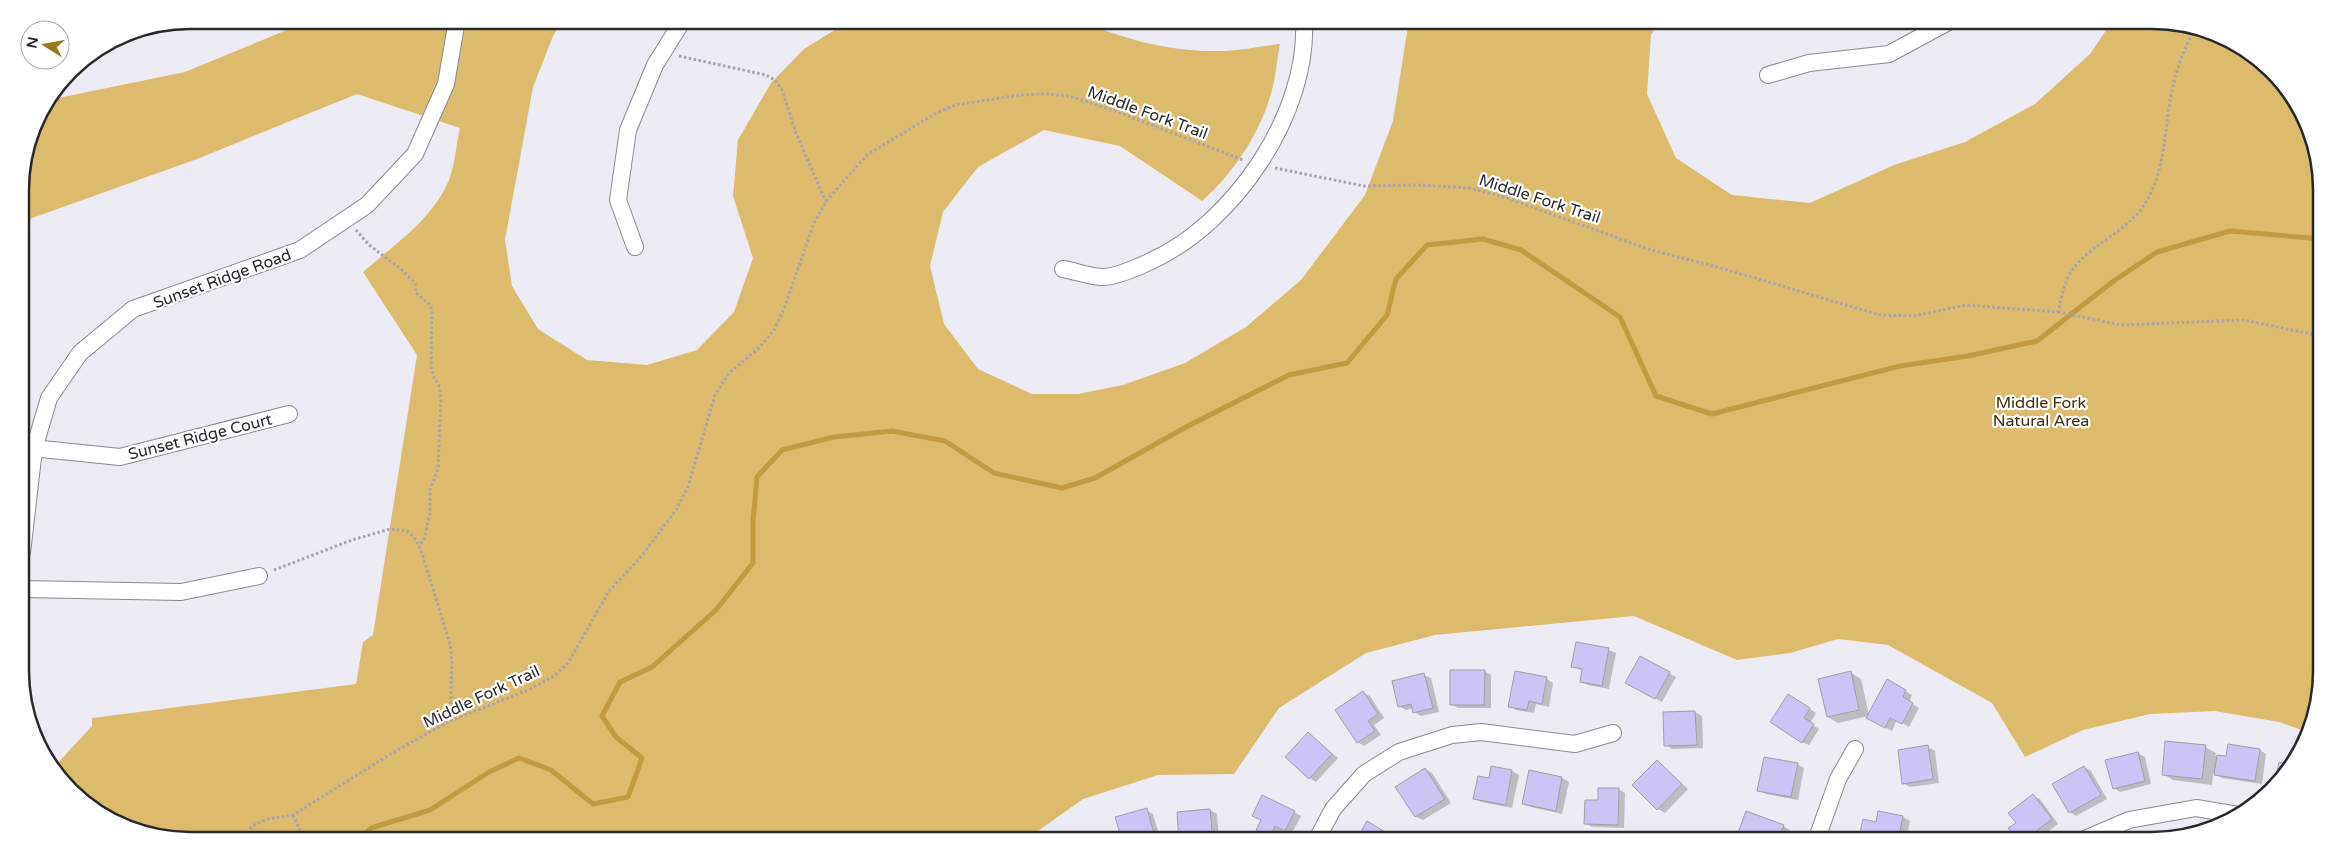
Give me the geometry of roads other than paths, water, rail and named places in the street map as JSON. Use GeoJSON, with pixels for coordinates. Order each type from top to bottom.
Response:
{"type":"FeatureCollection","features":[{"type":"Feature","properties":{"kind":"street","name":"Sunset Ridge Road"},"geometry":{"type":"LineString","coordinates":[[29,446],[49,398],[80,353],[133,309],[300,250],[367,205],[415,154],[446,84],[455,29]]}},
{"type":"Feature","properties":{"kind":"street"},"geometry":{"type":"LineString","coordinates":[[635,247],[618,200],[628,130],[656,65],[678,29]]}},
{"type":"Feature","properties":{"kind":"street"},"geometry":{"type":"LineString","coordinates":[[1064,269],[1102,277],[1139,267],[1172,252],[1200,230],[1234,198],[1260,164],[1283,122],[1298,73],[1303,29]]}},
{"type":"Feature","properties":{"kind":"street"},"geometry":{"type":"LineString","coordinates":[[1768,75],[1809,63],[1890,54],[1936,29]]}},
{"type":"Feature","properties":{"kind":"street","name":"Sunset Ridge Court"},"geometry":{"type":"LineString","coordinates":[[29,448],[120,457],[289,414]]}},
{"type":"Feature","properties":{"kind":"street"},"geometry":{"type":"LineString","coordinates":[[29,589],[180,592],[259,576]]}},
{"type":"Feature","properties":{"kind":"street"},"geometry":{"type":"LineString","coordinates":[[1321,832],[1333,809],[1364,774],[1399,752],[1452,735],[1481,732],[1575,744],[1613,733]]}},
{"type":"Feature","properties":{"kind":"street"},"geometry":{"type":"LineString","coordinates":[[1819,832],[1838,779],[1855,749]]}},
{"type":"Feature","properties":{"kind":"street"},"geometry":{"type":"LineString","coordinates":[[2101,832],[2129,820],[2196,808],[2229,813]]}},
{"type":"Feature","properties":{"kind":"waterway"},"geometry":{"type":"LineString","coordinates":[[367,832],[371,828],[430,810],[489,772],[519,758],[551,770],[593,804],[628,797],[642,758],[616,737],[602,716],[620,682],[652,667],[716,610],[753,563],[753,521],[757,477],[782,450],[834,437],[892,431],[945,441],[994,473],[1062,488],[1095,478],[1186,427],[1289,375],[1347,363],[1387,315],[1396,279],[1427,245],[1483,239],[1521,250],[1620,317],[1656,396],[1712,414],[1900,366],[1968,356],[2037,341],[2115,280],[2157,252],[2230,231],[2313,238]]}},
{"type":"Feature","properties":{"kind":"park label","name":"Middle Fork Natural Area"},"geometry":{"type":"Point","coordinates":[2041,411]}}]}
